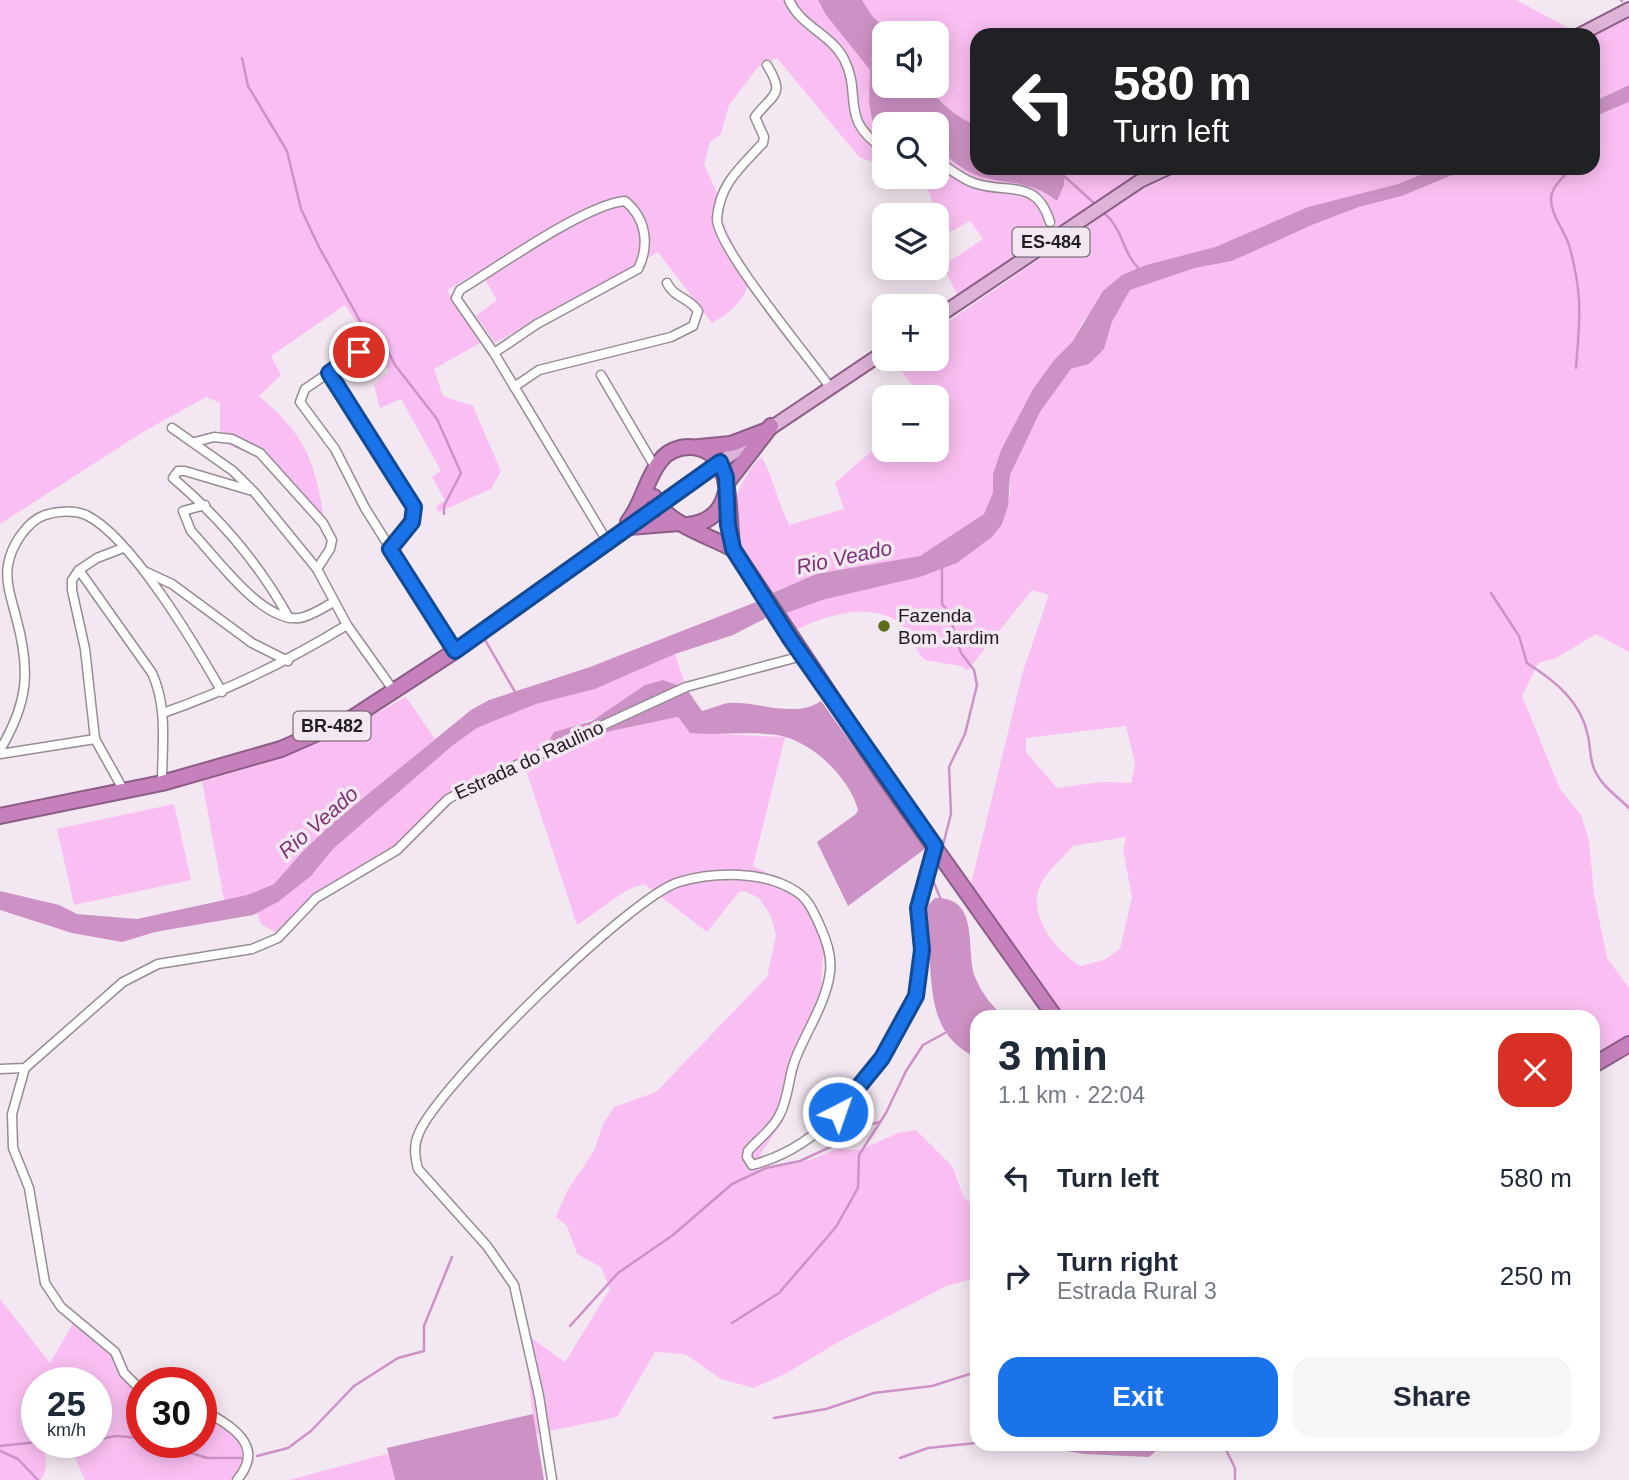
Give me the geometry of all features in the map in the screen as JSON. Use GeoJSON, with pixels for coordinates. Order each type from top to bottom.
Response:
{"type":"FeatureCollection","features":[{"type":"Feature","properties":{"kind":"highway"},"geometry":{"type":"LineString","coordinates":[[733,549],[684,524],[657,505],[653,486],[654,469],[673,450],[731,444],[768,429]]}},
{"type":"Feature","properties":{"kind":"highway"},"geometry":{"type":"LineString","coordinates":[[618,534],[703,523],[715,515],[722,505],[726,487],[768,429]]}},
{"type":"Feature","properties":{"kind":"highway"},"geometry":{"type":"LineString","coordinates":[[698,447],[720,462],[726,487],[733,549],[802,656],[1050,1010]]}},
{"type":"Feature","properties":{"kind":"highway"},"geometry":{"type":"LineString","coordinates":[[618,534],[720,462]]}},
{"type":"Feature","properties":{"kind":"highway","name":"BR-482"},"geometry":{"type":"LineString","coordinates":[[0,816],[162,783],[281,749],[352,718],[455,651],[618,534],[639,506],[654,469]]}},
{"type":"Feature","properties":{"kind":"highway"},"geometry":{"type":"LineString","coordinates":[[1600,1061],[1629,1044]]}},
{"type":"Feature","properties":{"kind":"main road"},"geometry":{"type":"LineString","coordinates":[[1592,28],[1629,9]]}},
{"type":"Feature","properties":{"kind":"main road","name":"ES-484"},"geometry":{"type":"LineString","coordinates":[[949,309],[1153,175]]}},
{"type":"Feature","properties":{"kind":"main road"},"geometry":{"type":"LineString","coordinates":[[720,462],[872,360]]}},
{"type":"Feature","properties":{"kind":"street"},"geometry":{"type":"LineString","coordinates":[[789,0],[800,17],[839,51],[847,66],[853,116],[872,142]]}},
{"type":"Feature","properties":{"kind":"street"},"geometry":{"type":"LineString","coordinates":[[767,65],[778,85],[777,92],[755,117],[764,137],[763,143],[730,176],[720,198],[716,222],[727,250],[830,387]]}},
{"type":"Feature","properties":{"kind":"street"},"geometry":{"type":"LineString","coordinates":[[949,168],[974,183],[1017,188],[1034,196],[1044,204],[1050,222]]}},
{"type":"Feature","properties":{"kind":"street"},"geometry":{"type":"LineString","coordinates":[[494,353],[537,324],[638,269],[646,254],[645,234],[635,209],[625,201],[609,202],[460,290],[456,298],[514,387],[618,534]]}},
{"type":"Feature","properties":{"kind":"street"},"geometry":{"type":"LineString","coordinates":[[514,387],[539,370],[671,337],[693,326],[698,311],[693,304],[672,293],[667,283]]}},
{"type":"Feature","properties":{"kind":"street"},"geometry":{"type":"LineString","coordinates":[[359,352],[305,389],[300,402],[335,449],[390,549],[455,651]]}},
{"type":"Feature","properties":{"kind":"street"},"geometry":{"type":"LineString","coordinates":[[329,373],[414,507],[412,522],[390,549]]}},
{"type":"Feature","properties":{"kind":"street"},"geometry":{"type":"LineString","coordinates":[[601,375],[654,469]]}},
{"type":"Feature","properties":{"kind":"street"},"geometry":{"type":"LineString","coordinates":[[172,428],[195,442],[255,493],[317,569],[347,625],[394,691]]}},
{"type":"Feature","properties":{"kind":"street"},"geometry":{"type":"LineString","coordinates":[[195,442],[214,437],[232,439],[260,453],[323,523],[332,540],[330,549],[317,569]]}},
{"type":"Feature","properties":{"kind":"street"},"geometry":{"type":"LineString","coordinates":[[255,493],[194,473],[178,471],[173,474],[173,478],[205,505],[254,561],[289,618]]}},
{"type":"Feature","properties":{"kind":"street"},"geometry":{"type":"LineString","coordinates":[[205,505],[186,508],[183,512],[191,531],[258,603],[289,618],[301,618],[334,602]]}},
{"type":"Feature","properties":{"kind":"street"},"geometry":{"type":"LineString","coordinates":[[0,752],[20,714],[26,690],[8,565],[26,527],[38,518],[52,513],[85,515],[107,529],[146,572],[222,692]]}},
{"type":"Feature","properties":{"kind":"street"},"geometry":{"type":"LineString","coordinates":[[123,548],[97,558],[79,570],[72,580],[72,590],[85,649],[95,739],[124,791]]}},
{"type":"Feature","properties":{"kind":"street"},"geometry":{"type":"LineString","coordinates":[[79,570],[152,673],[163,713],[162,783]]}},
{"type":"Feature","properties":{"kind":"street"},"geometry":{"type":"LineString","coordinates":[[146,572],[172,584],[252,643],[288,661]]}},
{"type":"Feature","properties":{"kind":"street"},"geometry":{"type":"LineString","coordinates":[[163,713],[222,692],[288,661],[347,625]]}},
{"type":"Feature","properties":{"kind":"street","name":"Estrada do Raulino"},"geometry":{"type":"LineString","coordinates":[[25,1068],[123,982],[158,964],[252,949],[278,938],[316,898],[397,850],[447,799],[686,687],[802,656]]}},
{"type":"Feature","properties":{"kind":"street"},"geometry":{"type":"LineString","coordinates":[[0,752],[95,739]]}},
{"type":"Feature","properties":{"kind":"street"},"geometry":{"type":"LineString","coordinates":[[552,1480],[540,1396],[514,1285],[487,1246],[418,1169],[414,1153],[418,1135],[428,1116],[483,1052],[620,919],[676,883],[710,876],[741,876],[776,882],[797,892],[810,905],[826,938],[830,971],[818,1012],[794,1062],[781,1114],[748,1151],[747,1157],[752,1165],[794,1149],[823,1129],[854,1095],[882,1058],[916,996],[922,950],[918,908],[935,846]]}},
{"type":"Feature","properties":{"kind":"street"},"geometry":{"type":"LineString","coordinates":[[0,1069],[25,1068],[12,1114],[13,1148],[34,1208],[45,1283],[61,1307],[116,1352],[126,1375]]}},
{"type":"Feature","properties":{"kind":"street"},"geometry":{"type":"LineString","coordinates":[[217,1419],[237,1431],[247,1446],[250,1457],[246,1469],[237,1480]]}},
{"type":"Feature","properties":{"kind":"shaded area"},"geometry":{"type":"Polygon","coordinates":[[[0,0],[818,0],[826,15],[870,70],[872,162],[859,157],[777,58],[758,67],[729,105],[721,134],[710,142],[704,164],[721,202],[718,212],[748,275],[748,284],[737,304],[712,323],[658,252],[495,343],[476,316],[497,300],[480,271],[447,290],[480,343],[434,369],[443,396],[473,406],[501,471],[491,489],[439,512],[436,507],[445,500],[432,477],[441,471],[401,399],[380,408],[374,385],[389,371],[345,305],[271,356],[281,375],[259,396],[287,423],[305,450],[317,481],[324,519],[270,463],[220,441],[220,403],[206,397],[143,432],[0,524],[0,0]]]}},
{"type":"Feature","properties":{"kind":"shaded area"},"geometry":{"type":"Polygon","coordinates":[[[818,0],[862,0],[878,21],[872,21],[872,98],[937,98],[970,122],[970,172],[949,159],[949,112],[872,112],[872,120],[869,103],[870,70],[826,15],[818,0]]]}},
{"type":"Feature","properties":{"kind":"shaded area"},"geometry":{"type":"Polygon","coordinates":[[[862,0],[1516,0],[1568,28],[970,28],[970,122],[949,109],[938,98],[949,98],[949,21],[878,21],[862,0]]]}},
{"type":"Feature","properties":{"kind":"shaded area"},"geometry":{"type":"Polygon","coordinates":[[[1629,17],[1629,85],[1600,99],[1600,33],[1629,17]]]}},
{"type":"Feature","properties":{"kind":"shaded area"},"geometry":{"type":"Polygon","coordinates":[[[1629,85],[1629,102],[1600,114],[1600,99],[1629,85]]]}},
{"type":"Feature","properties":{"kind":"shaded area"},"geometry":{"type":"Polygon","coordinates":[[[1629,102],[1629,652],[1596,634],[1556,658],[1538,663],[1522,696],[1560,789],[1581,815],[1589,841],[1594,894],[1607,958],[1629,988],[1629,1035],[1600,1054],[1600,1010],[1060,1010],[971,884],[1023,671],[1049,595],[1032,590],[967,671],[961,666],[925,660],[901,624],[876,613],[832,616],[792,632],[781,615],[821,600],[920,577],[957,563],[992,537],[1010,494],[1010,475],[1040,412],[1071,369],[1089,364],[1104,349],[1112,322],[1130,290],[1195,268],[1232,261],[1359,207],[1402,196],[1452,175],[1600,175],[1600,114],[1629,102]],[[1126,726],[1026,738],[1026,752],[1057,788],[1101,782],[1131,783],[1135,764],[1126,726]],[[1126,837],[1073,846],[1044,879],[1037,895],[1040,919],[1046,931],[1062,952],[1081,966],[1104,960],[1120,949],[1132,897],[1123,850],[1126,837]]]}},
{"type":"Feature","properties":{"kind":"shaded area"},"geometry":{"type":"Polygon","coordinates":[[[949,157],[970,167],[970,175],[1025,182],[1057,201],[1064,185],[1065,175],[1140,175],[960,300],[949,278],[949,262],[983,239],[970,221],[950,232],[949,203],[933,203],[928,189],[949,189],[949,157]]]}},
{"type":"Feature","properties":{"kind":"shaded area"},"geometry":{"type":"Polygon","coordinates":[[[976,175],[1065,175],[1064,185],[1057,201],[1027,186],[976,175]]]}},
{"type":"Feature","properties":{"kind":"shaded area"},"geometry":{"type":"Polygon","coordinates":[[[1172,175],[1420,175],[1398,184],[1308,207],[1215,247],[1146,265],[1085,318],[1072,342],[1054,360],[1033,389],[1001,450],[993,474],[990,502],[984,514],[972,525],[920,556],[816,574],[768,595],[747,561],[736,528],[737,495],[745,478],[762,457],[789,525],[844,509],[835,483],[872,451],[872,462],[949,462],[949,385],[912,385],[901,371],[949,371],[949,321],[1139,191],[1172,175]]]}},
{"type":"Feature","properties":{"kind":"shaded area"},"geometry":{"type":"Polygon","coordinates":[[[1420,175],[1452,175],[1402,196],[1359,207],[1312,225],[1232,261],[1195,268],[1130,290],[1112,322],[1104,349],[1089,364],[1071,369],[1040,412],[1010,475],[1008,506],[1002,524],[992,537],[957,563],[920,577],[822,600],[781,615],[768,595],[816,574],[920,556],[984,514],[993,493],[993,474],[1001,450],[1033,389],[1054,360],[1072,342],[1103,291],[1122,275],[1146,265],[1215,247],[1308,207],[1398,184],[1420,175]]]}},
{"type":"Feature","properties":{"kind":"shaded area"},"geometry":{"type":"Polygon","coordinates":[[[756,602],[766,618],[733,635],[675,654],[595,689],[536,704],[477,728],[452,746],[333,849],[311,876],[278,902],[253,915],[155,932],[122,942],[72,933],[0,910],[0,891],[59,905],[77,914],[137,919],[247,895],[274,884],[304,850],[336,820],[471,710],[489,700],[590,667],[756,602]]]}},
{"type":"Feature","properties":{"kind":"shaded area"},"geometry":{"type":"Polygon","coordinates":[[[675,654],[686,688],[663,680],[645,685],[604,715],[568,728],[550,753],[611,731],[678,717],[690,733],[785,737],[753,866],[787,883],[822,926],[821,994],[791,1084],[783,1121],[761,1153],[757,1171],[809,1160],[838,1149],[860,1150],[898,1133],[916,1130],[952,1166],[964,1198],[970,1202],[970,1280],[946,1286],[835,1344],[787,1373],[754,1388],[721,1379],[685,1354],[655,1352],[617,1417],[535,1434],[523,1332],[565,1362],[610,1289],[601,1267],[577,1254],[567,1226],[556,1217],[567,1191],[594,1151],[603,1124],[614,1107],[656,1092],[767,977],[776,935],[771,916],[759,898],[745,891],[739,892],[707,932],[644,884],[627,890],[577,925],[524,764],[457,792],[387,853],[341,883],[279,934],[261,924],[257,913],[278,902],[311,876],[333,849],[452,746],[477,728],[536,704],[595,689],[675,654]]]}},
{"type":"Feature","properties":{"kind":"shaded area"},"geometry":{"type":"Polygon","coordinates":[[[663,680],[686,688],[702,711],[729,703],[800,709],[821,701],[926,848],[848,906],[817,842],[858,810],[847,785],[838,774],[803,744],[777,735],[690,733],[678,717],[611,731],[549,753],[550,739],[554,732],[592,721],[645,685],[663,680]]]}},
{"type":"Feature","properties":{"kind":"shaded area"},"geometry":{"type":"Polygon","coordinates":[[[406,697],[435,739],[336,820],[304,850],[274,884],[247,895],[224,900],[202,781],[307,746],[406,697]]]}},
{"type":"Feature","properties":{"kind":"shaded area"},"geometry":{"type":"Polygon","coordinates":[[[174,804],[191,880],[74,905],[57,829],[174,804]]]}},
{"type":"Feature","properties":{"kind":"shaded area"},"geometry":{"type":"Polygon","coordinates":[[[935,898],[950,900],[959,906],[965,915],[975,977],[987,999],[997,1010],[970,1010],[970,1053],[958,1046],[946,1032],[938,1015],[933,997],[925,917],[928,905],[935,898]]]}},
{"type":"Feature","properties":{"kind":"shaded area"},"geometry":{"type":"Polygon","coordinates":[[[0,1299],[50,1363],[74,1322],[112,1346],[119,1369],[126,1375],[126,1458],[217,1458],[217,1423],[237,1440],[254,1461],[243,1480],[85,1480],[75,1458],[112,1458],[112,1367],[21,1367],[21,1458],[45,1458],[45,1471],[40,1480],[0,1480],[0,1299]]]}},
{"type":"Feature","properties":{"kind":"shaded area"},"geometry":{"type":"Polygon","coordinates":[[[533,1414],[544,1480],[395,1480],[387,1448],[533,1414]]]}},
{"type":"Feature","properties":{"kind":"shaded area"},"geometry":{"type":"Polygon","coordinates":[[[1066,1451],[1156,1451],[1149,1457],[1066,1451]]]}},
{"type":"Feature","properties":{"kind":"shaded area"},"geometry":{"type":"Polygon","coordinates":[[[388,1454],[395,1480],[289,1480],[379,1456],[388,1454]]]}},
{"type":"Feature","properties":{"kind":"waterway"},"geometry":{"type":"LineString","coordinates":[[242,58],[248,86],[287,151],[301,209],[319,247],[364,328],[375,343],[388,351],[395,365],[437,419],[461,473],[444,506],[444,514]]}},
{"type":"Feature","properties":{"kind":"waterway"},"geometry":{"type":"LineString","coordinates":[[1063,175],[1094,203]]}},
{"type":"Feature","properties":{"kind":"waterway"},"geometry":{"type":"LineString","coordinates":[[1565,175],[1555,186],[1551,199],[1553,211],[1569,245],[1577,278],[1579,320],[1576,368]]}},
{"type":"Feature","properties":{"kind":"waterway"},"geometry":{"type":"LineString","coordinates":[[1105,214],[1116,227],[1139,269]]}},
{"type":"Feature","properties":{"kind":"waterway"},"geometry":{"type":"LineString","coordinates":[[942,566],[942,604],[948,611],[961,653],[974,670],[977,685],[965,734],[949,767],[951,814],[943,845]]}},
{"type":"Feature","properties":{"kind":"waterway"},"geometry":{"type":"LineString","coordinates":[[1491,593],[1519,636],[1527,663],[1557,685],[1573,702],[1585,724],[1596,773],[1629,808]]}},
{"type":"Feature","properties":{"kind":"waterway"},"geometry":{"type":"LineString","coordinates":[[484,638],[515,692]]}},
{"type":"Feature","properties":{"kind":"waterway"},"geometry":{"type":"LineString","coordinates":[[937,862],[932,878],[941,900]]}},
{"type":"Feature","properties":{"kind":"waterway"},"geometry":{"type":"LineString","coordinates":[[732,1323],[779,1293],[836,1227],[858,1188],[859,1155],[886,1113],[906,1071],[923,1045],[945,1033]]}},
{"type":"Feature","properties":{"kind":"waterway"},"geometry":{"type":"LineString","coordinates":[[570,1326],[618,1273],[673,1235],[732,1184],[766,1168],[800,1161],[841,1142],[857,1128],[880,1122]]}},
{"type":"Feature","properties":{"kind":"waterway"},"geometry":{"type":"LineString","coordinates":[[257,1456],[288,1448],[311,1431],[354,1386],[398,1358],[424,1351],[424,1326],[452,1257]]}},
{"type":"Feature","properties":{"kind":"waterway"},"geometry":{"type":"LineString","coordinates":[[774,1418],[826,1409],[874,1393],[932,1386],[970,1374]]}},
{"type":"Feature","properties":{"kind":"waterway"},"geometry":{"type":"LineString","coordinates":[[112,1437],[126,1437]]}},
{"type":"Feature","properties":{"kind":"waterway"},"geometry":{"type":"LineString","coordinates":[[0,1446],[21,1444]]}},
{"type":"Feature","properties":{"kind":"waterway"},"geometry":{"type":"LineString","coordinates":[[900,1458],[928,1448],[970,1444]]}},
{"type":"Feature","properties":{"kind":"waterway"},"geometry":{"type":"LineString","coordinates":[[0,1451],[18,1459],[38,1480]]}},
{"type":"Feature","properties":{"kind":"waterway"},"geometry":{"type":"LineString","coordinates":[[1226,1451],[1235,1468],[1235,1480]]}},
{"type":"Feature","properties":{"kind":"waterway"},"geometry":{"type":"LineString","coordinates":[[217,1458],[246,1458]]}},
{"type":"Feature","properties":{"kind":"place","name":"Fazenda Bom Jardim"},"geometry":{"type":"Point","coordinates":[884,626]}},
{"type":"Feature","properties":{"kind":"route"},"geometry":{"type":"LineString","coordinates":[[359,352],[329,373],[414,507],[412,522],[390,549],[455,651],[720,462],[726,477],[728,525],[733,549],[789,637],[935,846],[918,908],[922,950],[916,996],[882,1058],[838,1112]]}},
{"type":"Feature","properties":{"kind":"water label","name":"Rio Veado"},"geometry":{"type":"Point","coordinates":[844,557]}},
{"type":"Feature","properties":{"kind":"water label","name":"Rio Veado"},"geometry":{"type":"Point","coordinates":[318,822]}}]}
